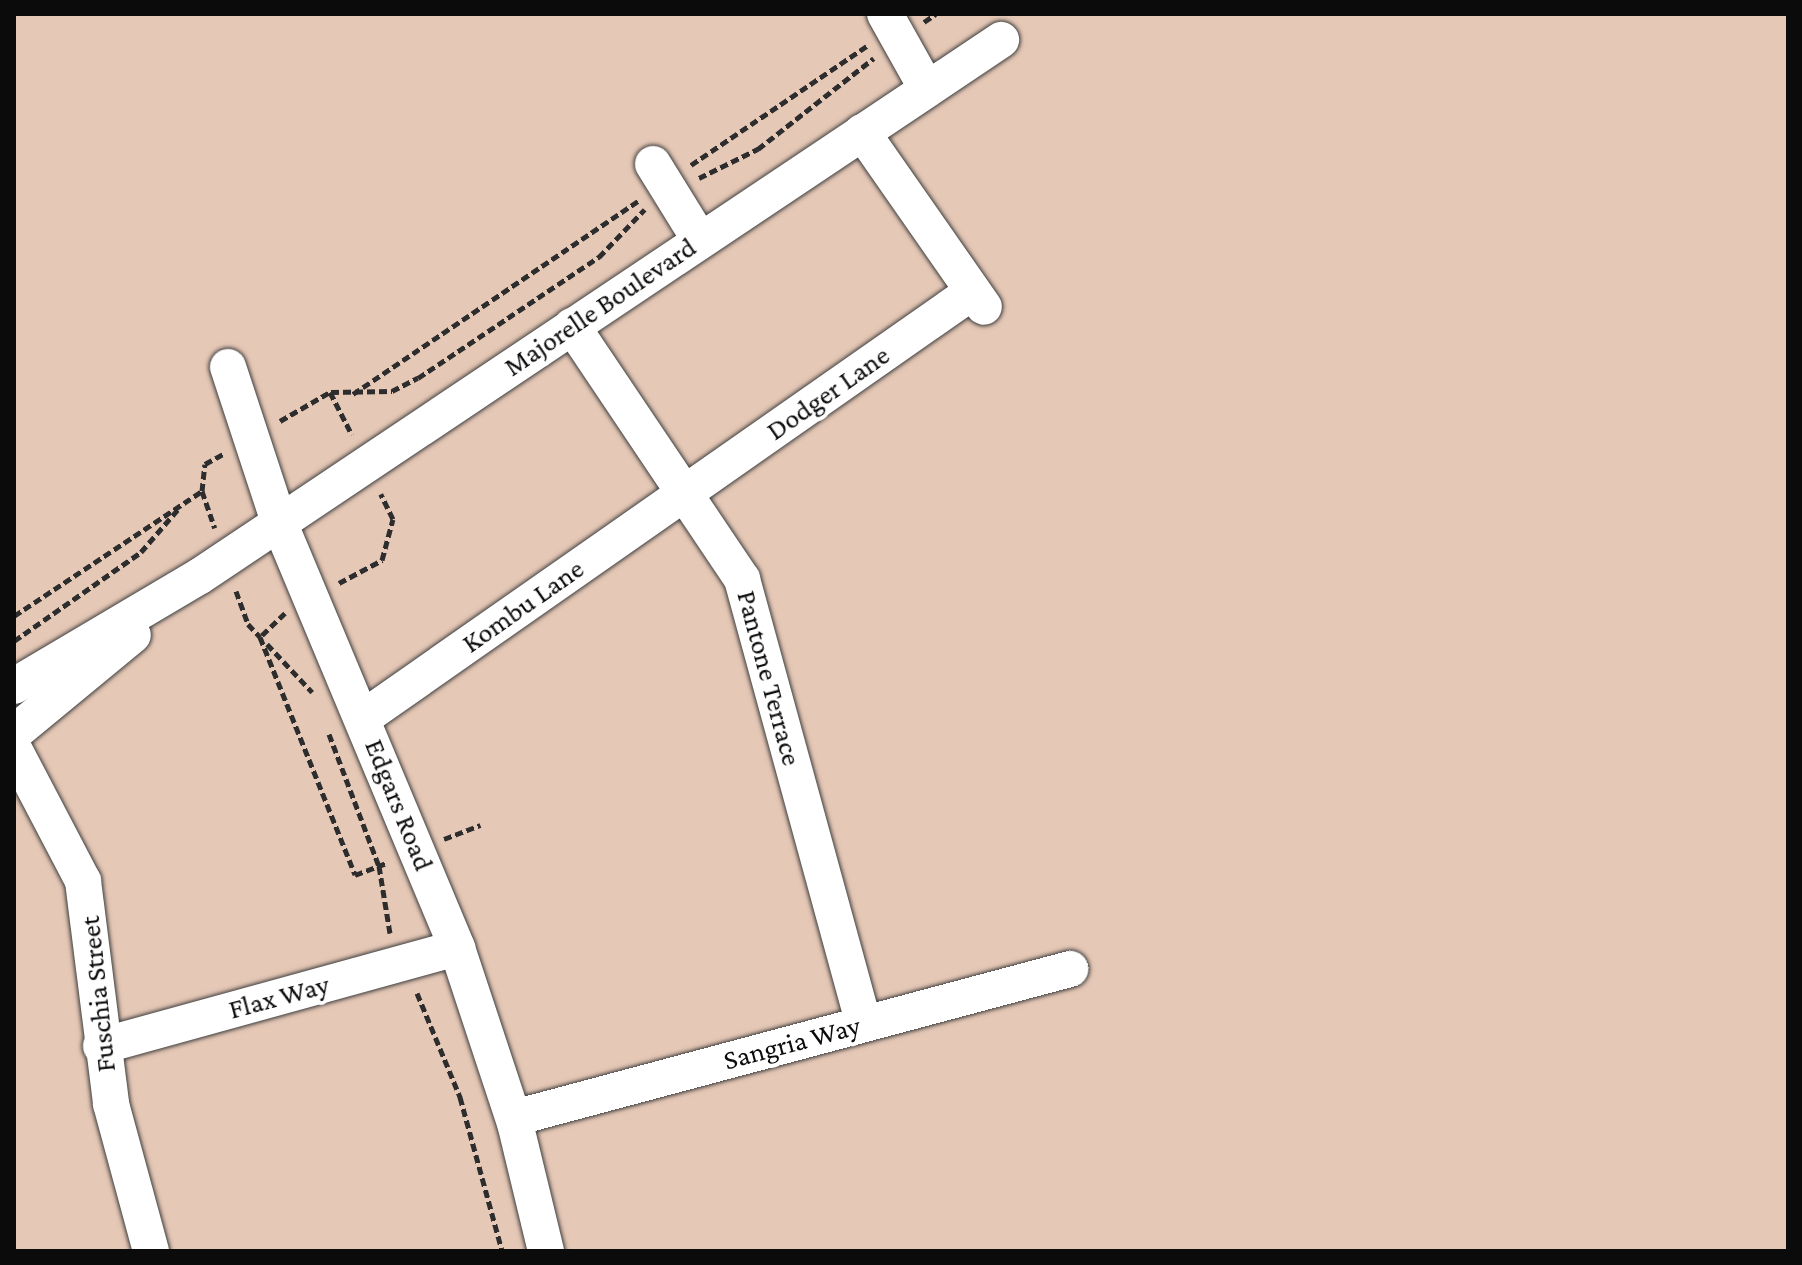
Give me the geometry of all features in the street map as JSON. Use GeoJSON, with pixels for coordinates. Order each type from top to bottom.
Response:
{"type":"FeatureCollection","features":[{"type":"Feature","properties":{"kind":"street"},"geometry":{"type":"LineString","coordinates":[[889,21],[927,89]]}},
{"type":"Feature","properties":{"kind":"street","name":"Majorelle Boulevard"},"geometry":{"type":"LineString","coordinates":[[14,686],[200,576],[1001,40]]}},
{"type":"Feature","properties":{"kind":"street","name":"Dodger Lane"},"geometry":{"type":"LineString","coordinates":[[683,494],[978,300],[862,132]]}},
{"type":"Feature","properties":{"kind":"street"},"geometry":{"type":"LineString","coordinates":[[659,174],[700,240]]}},
{"type":"Feature","properties":{"kind":"street","name":"Pantone Terrace"},"geometry":{"type":"LineString","coordinates":[[572,326],[742,579],[864,1024]]}},
{"type":"Feature","properties":{"kind":"street","name":"Edgars Road"},"geometry":{"type":"LineString","coordinates":[[228,367],[279,522],[457,948],[514,1118],[546,1251]]}},
{"type":"Feature","properties":{"kind":"street","name":"Kombu Lane"},"geometry":{"type":"LineString","coordinates":[[363,718],[683,494]]}},
{"type":"Feature","properties":{"kind":"street","name":"Majorelle Boulevard"},"geometry":{"type":"LineString","coordinates":[[14,733],[200,576]]}},
{"type":"Feature","properties":{"kind":"street","name":"Fuschia Street"},"geometry":{"type":"LineString","coordinates":[[14,749],[83,881],[92,913],[101,1046],[151,1251]]}},
{"type":"Feature","properties":{"kind":"street","name":"Flax Way"},"geometry":{"type":"LineString","coordinates":[[101,1046],[457,948]]}},
{"type":"Feature","properties":{"kind":"street","name":"Sangria Way"},"geometry":{"type":"LineString","coordinates":[[514,1118],[1070,969]]}},
{"type":"Feature","properties":{"kind":"path"},"geometry":{"type":"LineString","coordinates":[[330,392],[352,394],[659,174],[889,21]]}},
{"type":"Feature","properties":{"kind":"path"},"geometry":{"type":"LineString","coordinates":[[14,616],[186,501],[141,552],[14,641]]}},
{"type":"Feature","properties":{"kind":"path"},"geometry":{"type":"LineString","coordinates":[[266,643],[355,875],[480,825]]}},
{"type":"Feature","properties":{"kind":"shaded area"},"geometry":{"type":"Polygon","coordinates":[[[14,14],[1788,14],[1788,1251],[14,1251],[14,14]]]}}]}
